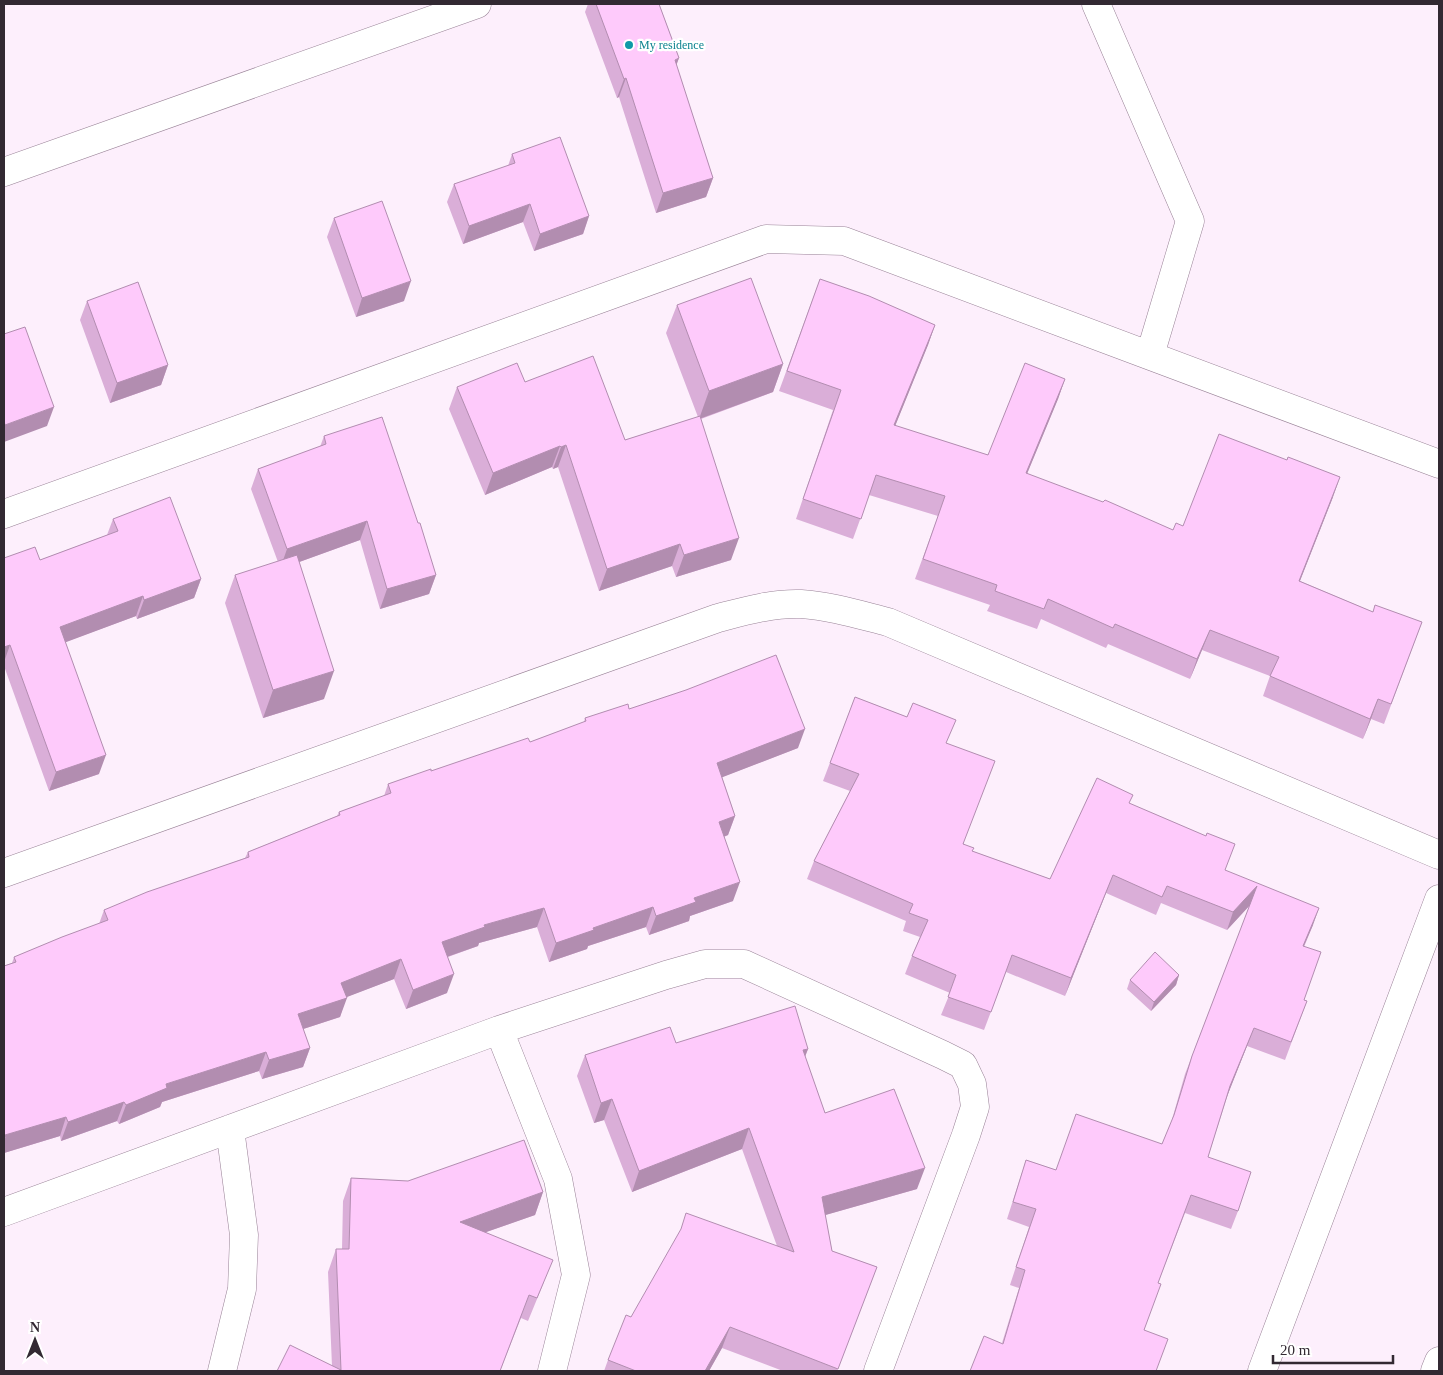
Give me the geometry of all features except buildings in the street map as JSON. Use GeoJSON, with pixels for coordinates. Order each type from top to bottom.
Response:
{"type":"FeatureCollection","features":[{"type":"Feature","properties":{"kind":"street"},"geometry":{"type":"LineString","coordinates":[[4,172],[477,4]]}},
{"type":"Feature","properties":{"kind":"street"},"geometry":{"type":"LineString","coordinates":[[1096,4],[1190,220],[1150,355]]}},
{"type":"Feature","properties":{"kind":"street"},"geometry":{"type":"LineString","coordinates":[[4,514],[766,239],[844,240],[1439,464]]}},
{"type":"Feature","properties":{"kind":"street"},"geometry":{"type":"LineString","coordinates":[[4,873],[718,618],[758,608],[800,604],[842,610],[888,622],[1439,855]]}},
{"type":"Feature","properties":{"kind":"street"},"geometry":{"type":"LineString","coordinates":[[1262,1371],[1439,899]]}},
{"type":"Feature","properties":{"kind":"street"},"geometry":{"type":"LineString","coordinates":[[4,1212],[499,1030],[705,964],[744,964],[943,1055],[962,1066],[972,1084],[975,1108],[966,1136],[878,1371]]}},
{"type":"Feature","properties":{"kind":"street"},"geometry":{"type":"LineString","coordinates":[[499,1030],[558,1180],[576,1275],[552,1371]]}},
{"type":"Feature","properties":{"kind":"street"},"geometry":{"type":"LineString","coordinates":[[222,1371],[242,1289],[244,1235],[230,1129]]}},
{"type":"Feature","properties":{"kind":"street"},"geometry":{"type":"LineString","coordinates":[[1435,1371],[1439,1360]]}},
{"type":"Feature","properties":{"kind":"place","name":"My residence"},"geometry":{"type":"Point","coordinates":[629,45]}}]}
